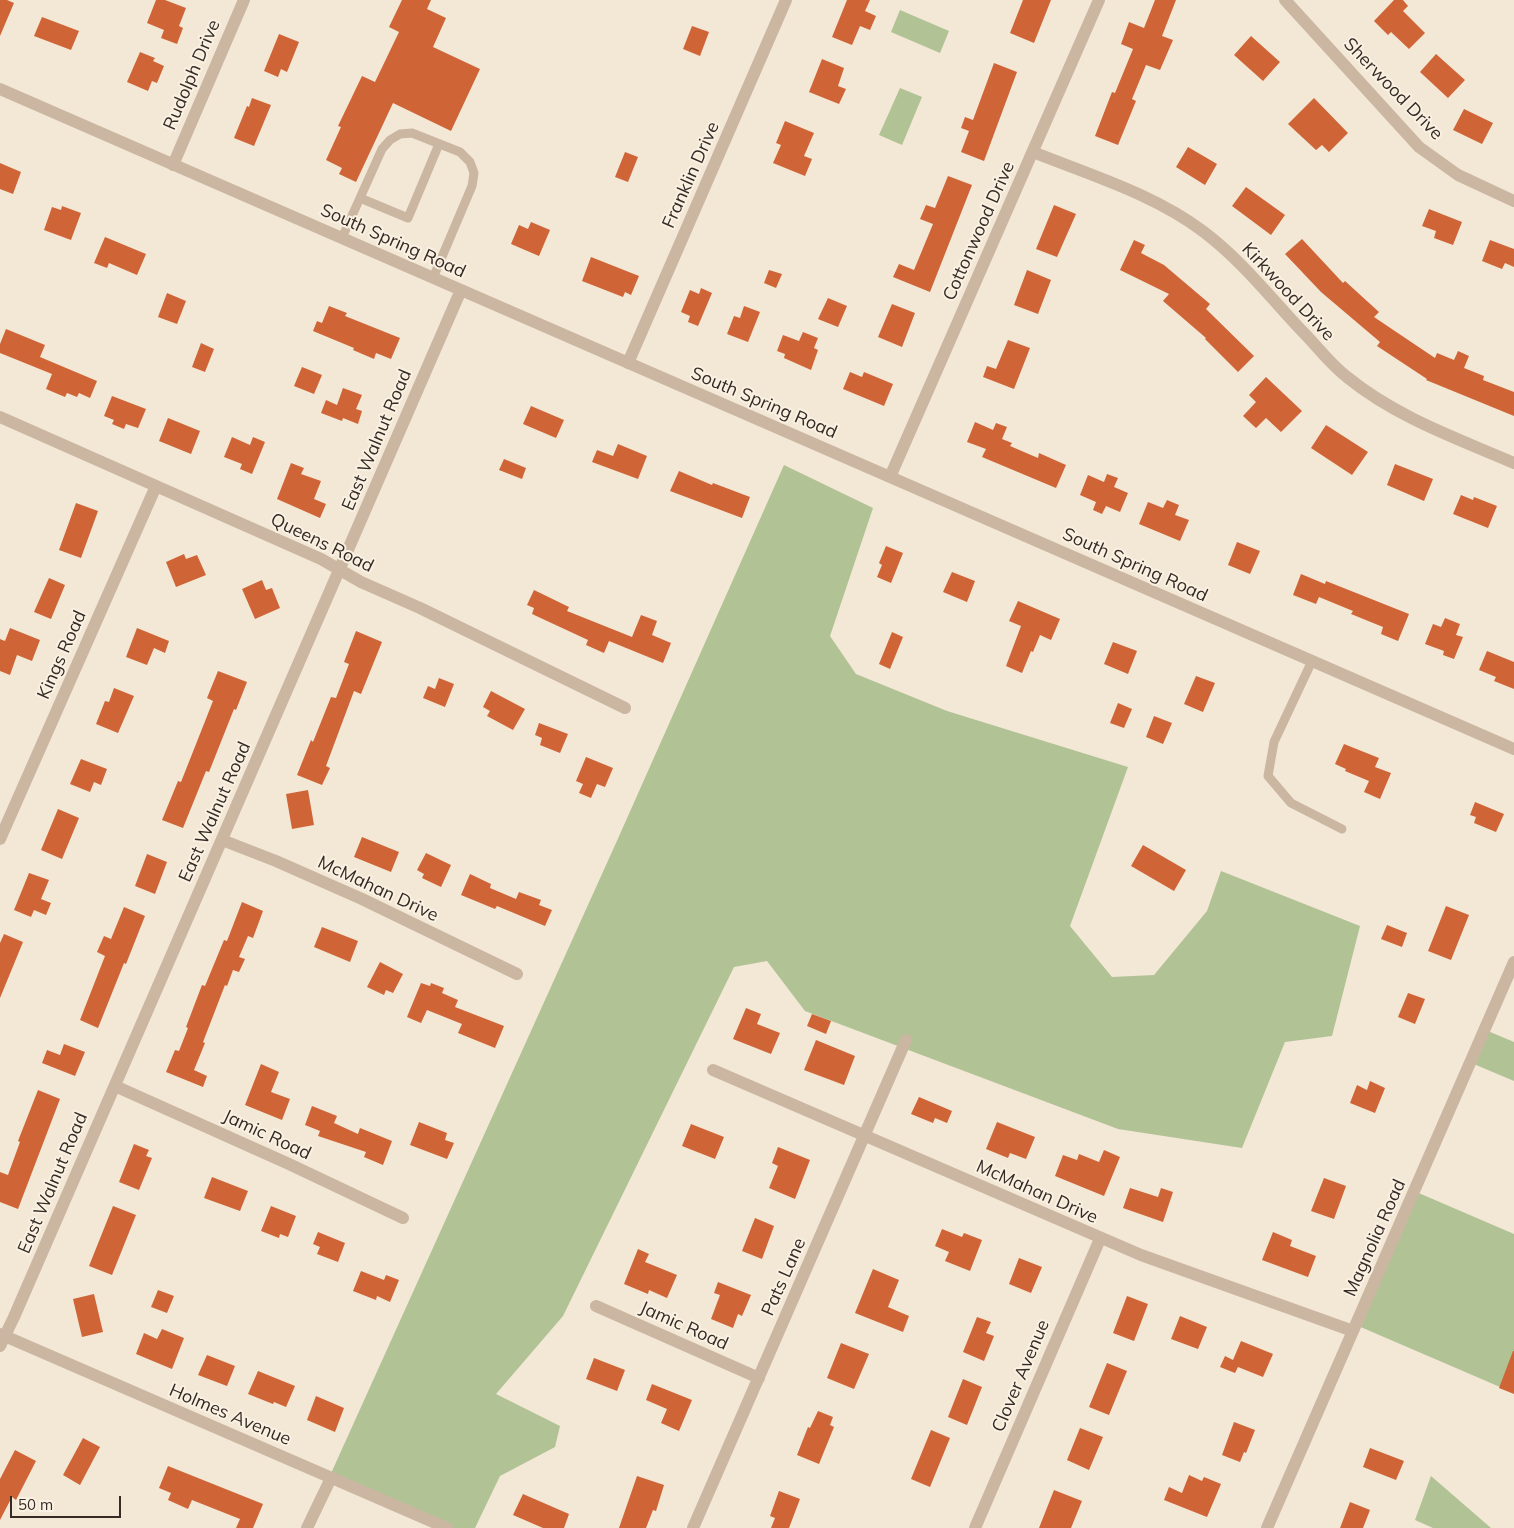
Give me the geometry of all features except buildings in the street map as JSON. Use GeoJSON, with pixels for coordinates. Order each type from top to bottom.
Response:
{"type":"FeatureCollection","features":[{"type":"Feature","properties":{"kind":"street","name":"Rudolph Drive"},"geometry":{"type":"LineString","coordinates":[[173,165],[244,0]]}},
{"type":"Feature","properties":{"kind":"street","name":"Franklin Drive"},"geometry":{"type":"LineString","coordinates":[[628,363],[786,0]]}},
{"type":"Feature","properties":{"kind":"street","name":"Cottonwood Drive"},"geometry":{"type":"LineString","coordinates":[[890,477],[1099,0]]}},
{"type":"Feature","properties":{"kind":"street","name":"Sherwood Drive"},"geometry":{"type":"LineString","coordinates":[[1285,0],[1419,146],[1458,175],[1514,201]]}},
{"type":"Feature","properties":{"kind":"street","name":"South Spring Road"},"geometry":{"type":"LineString","coordinates":[[0,89],[1514,750]]}},
{"type":"Feature","properties":{"kind":"street","name":"Kirkwood Drive"},"geometry":{"type":"LineString","coordinates":[[1033,152],[1122,187],[1186,220],[1204,232],[1244,267],[1346,377],[1384,405],[1403,415],[1514,463]]}},
{"type":"Feature","properties":{"kind":"street","name":"East Walnut Road"},"geometry":{"type":"LineString","coordinates":[[2,1339],[222,840],[461,290]]}},
{"type":"Feature","properties":{"kind":"street","name":"Queens Road"},"geometry":{"type":"LineString","coordinates":[[0,417],[321,560],[361,582],[420,608],[625,708]]}},
{"type":"Feature","properties":{"kind":"street","name":"Kings Road"},"geometry":{"type":"LineString","coordinates":[[0,839],[156,486]]}},
{"type":"Feature","properties":{"kind":"street","name":"McMahan Drive"},"geometry":{"type":"LineString","coordinates":[[222,840],[362,899],[517,974]]}},
{"type":"Feature","properties":{"kind":"street","name":"Magnolia Road"},"geometry":{"type":"LineString","coordinates":[[1267,1528],[1514,962]]}},
{"type":"Feature","properties":{"kind":"street","name":"Pats Lane"},"geometry":{"type":"LineString","coordinates":[[693,1528],[906,1040]]}},
{"type":"Feature","properties":{"kind":"street","name":"McMahan Drive"},"geometry":{"type":"LineString","coordinates":[[713,1070],[1141,1256],[1354,1330]]}},
{"type":"Feature","properties":{"kind":"street","name":"Jamic Road"},"geometry":{"type":"LineString","coordinates":[[114,1086],[289,1164],[403,1218]]}},
{"type":"Feature","properties":{"kind":"street","name":"Clover Avenue"},"geometry":{"type":"LineString","coordinates":[[975,1528],[1100,1238]]}},
{"type":"Feature","properties":{"kind":"street","name":"Jamic Road"},"geometry":{"type":"LineString","coordinates":[[596,1306],[758,1378]]}},
{"type":"Feature","properties":{"kind":"street","name":"Holmes Avenue"},"geometry":{"type":"LineString","coordinates":[[2,1339],[447,1528]]}},
{"type":"Feature","properties":{"kind":"street"},"geometry":{"type":"LineString","coordinates":[[307,1528],[331,1478]]}},
{"type":"Feature","properties":{"kind":"lane"},"geometry":{"type":"LineString","coordinates":[[342,238],[382,149],[390,140],[400,134],[412,132],[460,152],[470,162],[474,173],[472,186],[433,278]]}},
{"type":"Feature","properties":{"kind":"lane"},"geometry":{"type":"LineString","coordinates":[[360,198],[408,218],[439,144]]}},
{"type":"Feature","properties":{"kind":"lane"},"geometry":{"type":"LineString","coordinates":[[1312,661],[1274,742],[1268,776],[1291,803],[1342,829]]}},
{"type":"Feature","properties":{"kind":"green space"},"geometry":{"type":"Polygon","coordinates":[[[900,10],[949,31],[940,53],[891,32],[900,10]]]}},
{"type":"Feature","properties":{"kind":"green space"},"geometry":{"type":"Polygon","coordinates":[[[900,88],[922,97],[902,145],[879,135],[900,88]]]}},
{"type":"Feature","properties":{"kind":"green space"},"geometry":{"type":"Polygon","coordinates":[[[784,465],[873,508],[830,636],[856,674],[947,711],[1128,767],[1070,926],[1112,977],[1154,975],[1207,911],[1221,871],[1360,926],[1332,1036],[1285,1042],[1242,1148],[1118,1129],[805,1011],[767,961],[734,967],[563,1316],[496,1394],[560,1426],[555,1447],[500,1476],[475,1528],[436,1528],[328,1480],[616,843],[784,465]]]}},
{"type":"Feature","properties":{"kind":"green space"},"geometry":{"type":"Polygon","coordinates":[[[1483,1029],[1514,1042],[1514,1081],[1469,1062],[1483,1029]]]}},
{"type":"Feature","properties":{"kind":"green space"},"geometry":{"type":"Polygon","coordinates":[[[1414,1191],[1514,1234],[1514,1393],[1356,1325],[1414,1191]]]}},
{"type":"Feature","properties":{"kind":"green space"},"geometry":{"type":"Polygon","coordinates":[[[1431,1476],[1491,1528],[1433,1528],[1415,1520],[1431,1476]]]}}]}
